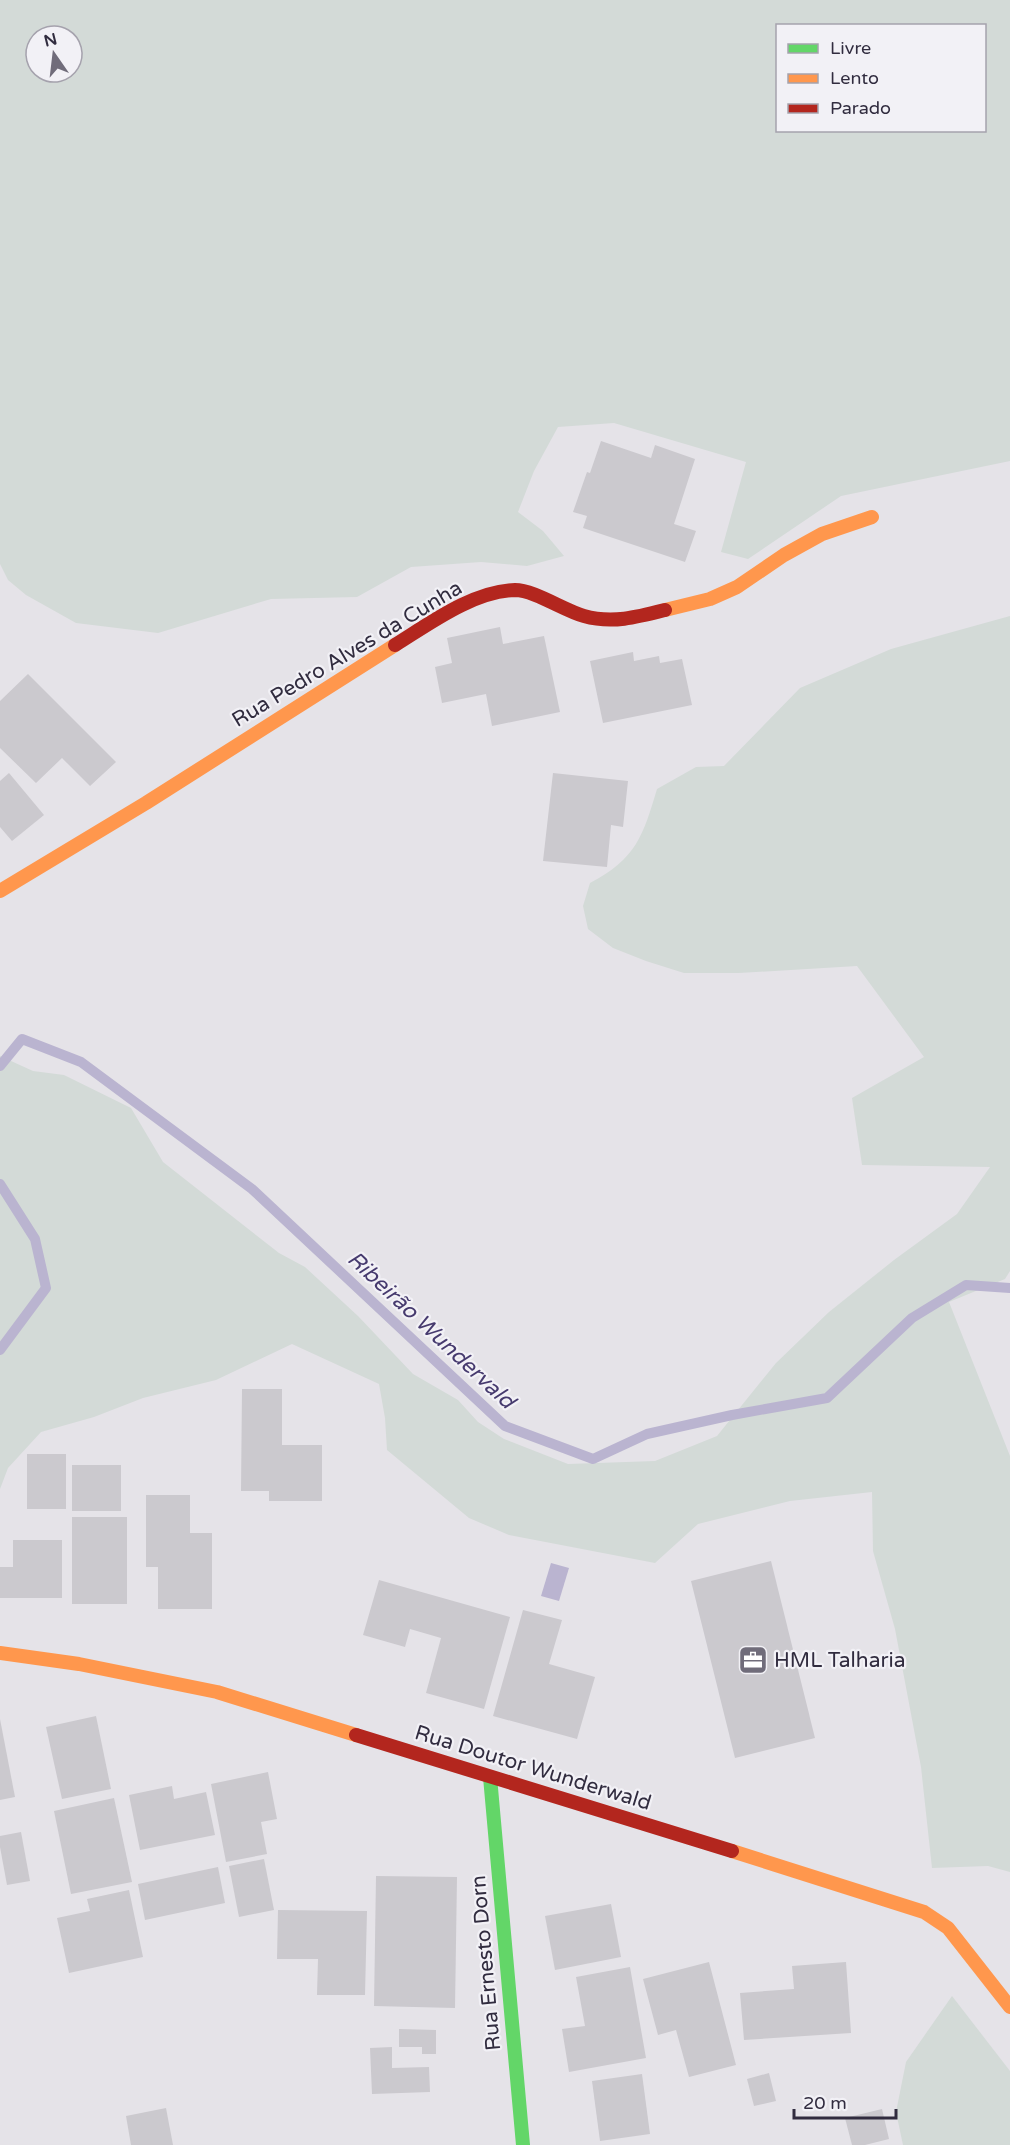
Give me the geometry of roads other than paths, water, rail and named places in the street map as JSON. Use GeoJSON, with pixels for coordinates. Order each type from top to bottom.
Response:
{"type":"FeatureCollection","features":[{"type":"Feature","properties":{"kind":"street","name":"Rua Pedro Alves da Cunha"},"geometry":{"type":"LineString","coordinates":[[0,891],[146,803],[435,620],[484,595],[517,591],[557,604],[582,616],[603,620],[629,619],[710,599],[737,587],[784,555],[822,534],[872,517]]}},
{"type":"Feature","properties":{"kind":"street","name":"Rua Doutor Wunderwald"},"geometry":{"type":"LineString","coordinates":[[0,1653],[109,1670],[217,1692],[896,1902],[924,1912],[948,1928],[1010,2007]]}},
{"type":"Feature","properties":{"kind":"street","name":"Rua Ernesto Dorn"},"geometry":{"type":"LineString","coordinates":[[490,1777],[523,2145]]}},
{"type":"Feature","properties":{"kind":"waterway","name":"Ribeirão Wundervald"},"geometry":{"type":"LineString","coordinates":[[0,1066],[22,1039],[81,1062],[252,1189],[505,1426],[593,1459],[647,1434],[732,1415],[827,1398],[912,1318],[966,1285],[1010,1288]]}},
{"type":"Feature","properties":{"kind":"waterway","name":"Ribeirão Wundervald"},"geometry":{"type":"LineString","coordinates":[[0,1184],[35,1239],[46,1288],[0,1350]]}},
{"type":"Feature","properties":{"kind":"place","name":"HML Talharia"},"geometry":{"type":"Point","coordinates":[753,1660]}}]}
